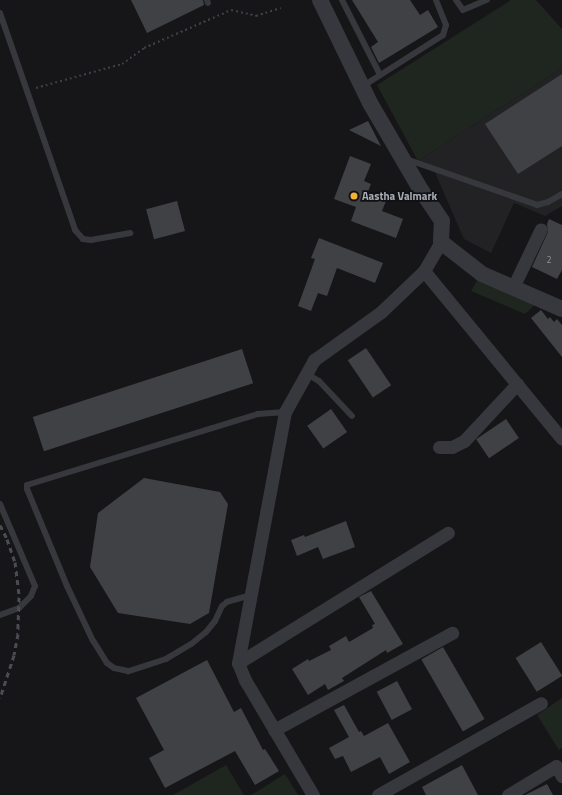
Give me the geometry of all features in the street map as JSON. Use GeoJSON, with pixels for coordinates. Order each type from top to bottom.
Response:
{"type":"FeatureCollection","features":[{"type":"Feature","properties":{"kind":"street"},"geometry":{"type":"LineString","coordinates":[[312,795],[245,680],[238,663],[285,412],[314,360],[381,312],[424,271],[441,242],[442,221],[402,157],[362,87],[320,0]]}},
{"type":"Feature","properties":{"kind":"street"},"geometry":{"type":"LineString","coordinates":[[517,279],[541,229]]}},
{"type":"Feature","properties":{"kind":"street"},"geometry":{"type":"LineString","coordinates":[[441,242],[482,274],[562,309]]}},
{"type":"Feature","properties":{"kind":"street"},"geometry":{"type":"LineString","coordinates":[[458,254],[562,299]]}},
{"type":"Feature","properties":{"kind":"street"},"geometry":{"type":"LineString","coordinates":[[424,271],[562,439]]}},
{"type":"Feature","properties":{"kind":"street"},"geometry":{"type":"LineString","coordinates":[[439,447],[452,447],[464,441],[517,384]]}},
{"type":"Feature","properties":{"kind":"street"},"geometry":{"type":"LineString","coordinates":[[238,663],[448,533]]}},
{"type":"Feature","properties":{"kind":"street"},"geometry":{"type":"LineString","coordinates":[[274,730],[452,633]]}},
{"type":"Feature","properties":{"kind":"street"},"geometry":{"type":"LineString","coordinates":[[378,795],[541,703]]}},
{"type":"Feature","properties":{"kind":"street"},"geometry":{"type":"LineString","coordinates":[[508,795],[559,771]]}},
{"type":"Feature","properties":{"kind":"lane"},"geometry":{"type":"LineString","coordinates":[[342,0],[380,75]]}},
{"type":"Feature","properties":{"kind":"lane"},"geometry":{"type":"LineString","coordinates":[[362,87],[443,35],[446,26],[436,0]]}},
{"type":"Feature","properties":{"kind":"lane"},"geometry":{"type":"LineString","coordinates":[[456,0],[463,10],[487,0]]}},
{"type":"Feature","properties":{"kind":"lane"},"geometry":{"type":"LineString","coordinates":[[0,13],[75,230],[83,238],[91,240],[130,233]]}},
{"type":"Feature","properties":{"kind":"lane"},"geometry":{"type":"LineString","coordinates":[[402,157],[530,203],[542,204],[562,194]]}},
{"type":"Feature","properties":{"kind":"lane"},"geometry":{"type":"LineString","coordinates":[[306,374],[319,381],[352,416]]}},
{"type":"Feature","properties":{"kind":"lane"},"geometry":{"type":"LineString","coordinates":[[251,594],[227,602],[222,606],[215,621],[206,632],[191,644],[166,659],[128,671],[114,668],[107,663],[93,641],[67,586],[27,485],[258,414],[285,412]]}},
{"type":"Feature","properties":{"kind":"lane"},"geometry":{"type":"LineString","coordinates":[[0,504],[36,586],[31,596],[19,608],[0,615]]}},
{"type":"Feature","properties":{"kind":"path"},"geometry":{"type":"LineString","coordinates":[[27,91],[122,64],[144,48],[231,10],[256,16],[281,8]]}},
{"type":"Feature","properties":{"kind":"shaded area"},"geometry":{"type":"Polygon","coordinates":[[[511,0],[536,0],[562,29],[562,68],[418,161],[377,85],[511,0]]]}},
{"type":"Feature","properties":{"kind":"shaded area"},"geometry":{"type":"Polygon","coordinates":[[[562,68],[562,206],[545,216],[514,203],[491,253],[464,239],[434,170],[418,161],[562,68]]]}},
{"type":"Feature","properties":{"kind":"shaded area"},"geometry":{"type":"Polygon","coordinates":[[[480,276],[536,304],[525,314],[471,291],[480,276]]]}},
{"type":"Feature","properties":{"kind":"shaded area"},"geometry":{"type":"Polygon","coordinates":[[[562,698],[562,748],[559,750],[537,715],[562,698]]]}},
{"type":"Feature","properties":{"kind":"shaded area"},"geometry":{"type":"Polygon","coordinates":[[[226,765],[244,795],[173,795],[226,765]]]}},
{"type":"Feature","properties":{"kind":"shaded area"},"geometry":{"type":"Polygon","coordinates":[[[285,774],[298,795],[251,795],[285,774]]]}},
{"type":"Feature","properties":{"kind":"building"},"geometry":{"type":"Polygon","coordinates":[[[131,0],[203,0],[204,5],[147,33],[131,0]]]}},
{"type":"Feature","properties":{"kind":"building"},"geometry":{"type":"Polygon","coordinates":[[[352,0],[410,0],[420,15],[428,10],[438,27],[379,63],[371,47],[378,42],[352,0]]]}},
{"type":"Feature","properties":{"kind":"building"},"geometry":{"type":"Polygon","coordinates":[[[562,74],[562,146],[518,174],[485,124],[562,74]]]}},
{"type":"Feature","properties":{"kind":"building"},"geometry":{"type":"Polygon","coordinates":[[[368,121],[381,146],[349,130],[368,121]]]}},
{"type":"Feature","properties":{"kind":"building","name":"Aastha Valmark"},"geometry":{"type":"Polygon","coordinates":[[[350,156],[371,164],[364,181],[371,184],[367,194],[386,201],[382,211],[403,219],[396,238],[351,221],[356,207],[334,199],[350,156]]]}},
{"type":"Feature","properties":{"kind":"building"},"geometry":{"type":"Polygon","coordinates":[[[177,201],[185,231],[154,239],[146,209],[177,201]]]}},
{"type":"Feature","properties":{"kind":"building"},"geometry":{"type":"Polygon","coordinates":[[[549,219],[562,225],[562,270],[557,279],[532,267],[548,232],[547,224],[549,219]]]}},
{"type":"Feature","properties":{"kind":"building"},"geometry":{"type":"Polygon","coordinates":[[[319,238],[383,263],[375,283],[337,268],[327,296],[318,293],[311,311],[298,306],[315,259],[311,258],[319,238]]]}},
{"type":"Feature","properties":{"kind":"building"},"geometry":{"type":"Polygon","coordinates":[[[541,310],[548,319],[550,317],[554,322],[557,319],[562,325],[562,357],[531,318],[541,310]]]}},
{"type":"Feature","properties":{"kind":"building"},"geometry":{"type":"Polygon","coordinates":[[[366,348],[391,385],[373,398],[348,360],[366,348]]]}},
{"type":"Feature","properties":{"kind":"building"},"geometry":{"type":"Polygon","coordinates":[[[242,349],[253,383],[44,451],[33,417],[242,349]]]}},
{"type":"Feature","properties":{"kind":"building"},"geometry":{"type":"Polygon","coordinates":[[[331,409],[347,432],[323,449],[307,426],[331,409]]]}},
{"type":"Feature","properties":{"kind":"building"},"geometry":{"type":"Polygon","coordinates":[[[506,419],[519,438],[489,458],[476,439],[506,419]]]}},
{"type":"Feature","properties":{"kind":"building"},"geometry":{"type":"Polygon","coordinates":[[[144,478],[220,492],[228,504],[209,613],[190,624],[118,613],[90,567],[98,513],[144,478]]]}},
{"type":"Feature","properties":{"kind":"building"},"geometry":{"type":"Polygon","coordinates":[[[346,521],[355,547],[323,559],[318,547],[297,556],[291,540],[304,535],[305,537],[346,521]]]}},
{"type":"Feature","properties":{"kind":"building"},"geometry":{"type":"Polygon","coordinates":[[[371,591],[403,644],[387,653],[386,650],[342,678],[344,681],[328,690],[325,684],[308,695],[292,669],[308,659],[309,661],[331,650],[329,646],[346,636],[349,642],[373,628],[372,625],[375,624],[359,597],[371,591]]]}},
{"type":"Feature","properties":{"kind":"building"},"geometry":{"type":"Polygon","coordinates":[[[541,642],[562,676],[537,692],[516,658],[541,642]]]}},
{"type":"Feature","properties":{"kind":"building"},"geometry":{"type":"Polygon","coordinates":[[[443,647],[485,719],[463,731],[421,660],[443,647]]]}},
{"type":"Feature","properties":{"kind":"building"},"geometry":{"type":"Polygon","coordinates":[[[207,660],[234,712],[241,708],[263,750],[265,749],[279,771],[255,785],[235,751],[165,788],[149,758],[164,750],[136,698],[207,660]]]}},
{"type":"Feature","properties":{"kind":"building"},"geometry":{"type":"Polygon","coordinates":[[[397,681],[412,709],[392,720],[377,692],[397,681]]]}},
{"type":"Feature","properties":{"kind":"building"},"geometry":{"type":"Polygon","coordinates":[[[344,705],[359,732],[361,731],[364,736],[388,723],[410,762],[389,774],[380,757],[351,772],[343,756],[335,759],[329,748],[349,737],[334,710],[344,705]]]}},
{"type":"Feature","properties":{"kind":"building"},"geometry":{"type":"Polygon","coordinates":[[[462,765],[478,795],[426,795],[422,787],[462,765]]]}},
{"type":"Feature","properties":{"kind":"building"},"geometry":{"type":"Polygon","coordinates":[[[547,784],[553,795],[525,795],[547,784]]]}},
{"type":"Feature","properties":{"kind":"railway"},"geometry":{"type":"LineString","coordinates":[[0,525],[7,539],[15,562],[19,597],[18,634],[14,655],[0,698]]}},
{"type":"Feature","properties":{"kind":"place","name":"Aastha Valmark"},"geometry":{"type":"Point","coordinates":[354,196]}}]}
